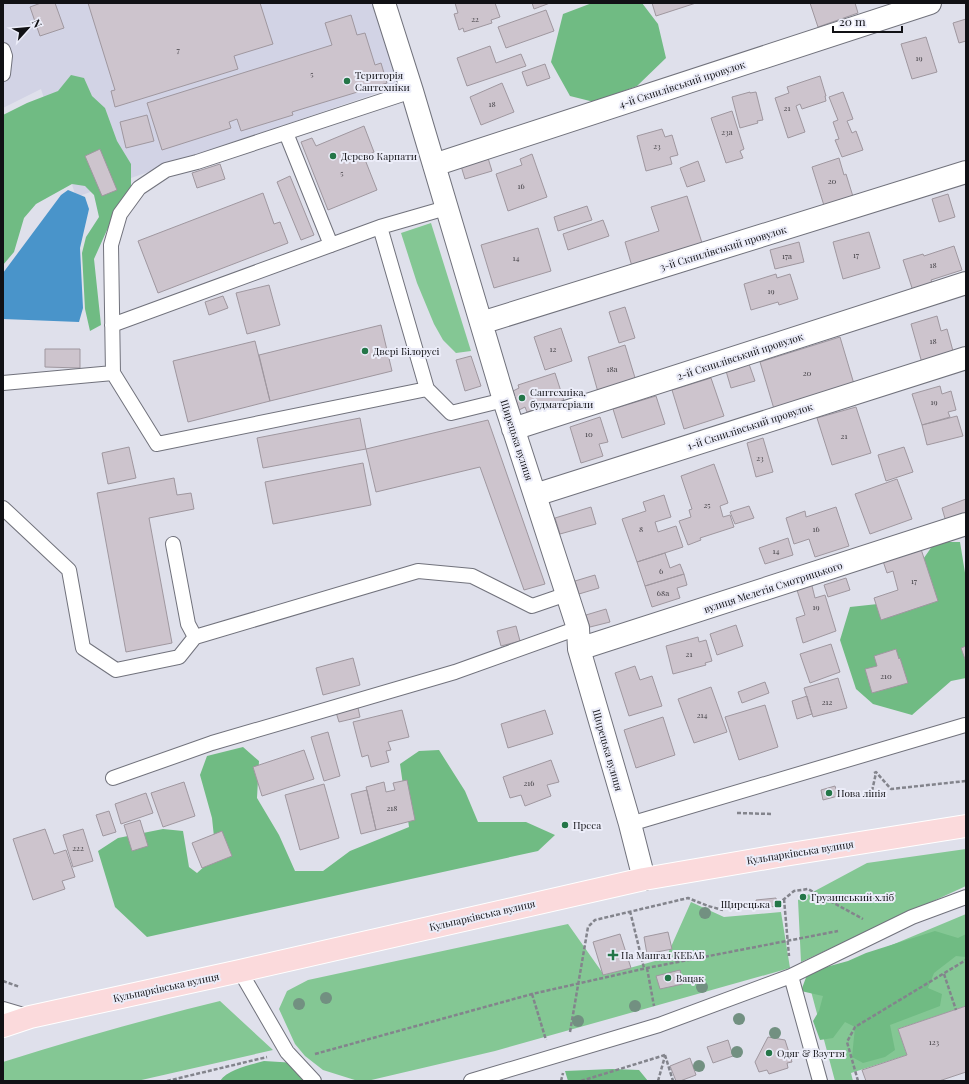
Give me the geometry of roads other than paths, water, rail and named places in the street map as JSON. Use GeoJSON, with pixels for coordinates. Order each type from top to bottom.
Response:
{"type":"FeatureCollection","features":[{"type":"Feature","properties":{"kind":"main road","name":"Кульпарківська вулиця"},"geometry":{"type":"LineString","coordinates":[[3,1026],[30,1017],[644,879],[823,848],[966,826]]}},
{"type":"Feature","properties":{"kind":"street","name":"Щирецька вулиця"},"geometry":{"type":"LineString","coordinates":[[384,3],[412,91],[504,400],[567,594],[644,879]]}},
{"type":"Feature","properties":{"kind":"street","name":"4-й Скнилівський провулок"},"geometry":{"type":"LineString","coordinates":[[434,165],[930,3]]}},
{"type":"Feature","properties":{"kind":"street","name":"3-й Скнилівський провулок"},"geometry":{"type":"LineString","coordinates":[[481,323],[966,172]]}},
{"type":"Feature","properties":{"kind":"street","name":"2-й Скнилівський провулок"},"geometry":{"type":"LineString","coordinates":[[513,429],[966,283]]}},
{"type":"Feature","properties":{"kind":"street","name":"1-й Скнилівський провулок"},"geometry":{"type":"LineString","coordinates":[[535,495],[966,358]]}},
{"type":"Feature","properties":{"kind":"street","name":"вулиця Мелетія Смотрицького"},"geometry":{"type":"LineString","coordinates":[[579,639],[966,524]]}},
{"type":"Feature","properties":{"kind":"lane"},"geometry":{"type":"LineString","coordinates":[[3,50],[5,56],[3,74]]}},
{"type":"Feature","properties":{"kind":"lane"},"geometry":{"type":"LineString","coordinates":[[412,91],[197,162],[166,170],[139,188],[120,214],[111,245],[113,373],[157,444],[427,389]]}},
{"type":"Feature","properties":{"kind":"lane"},"geometry":{"type":"LineString","coordinates":[[286,133],[331,245]]}},
{"type":"Feature","properties":{"kind":"lane"},"geometry":{"type":"LineString","coordinates":[[112,325],[380,227],[446,208]]}},
{"type":"Feature","properties":{"kind":"lane"},"geometry":{"type":"LineString","coordinates":[[380,227],[402,297],[427,389],[451,413],[504,400]]}},
{"type":"Feature","properties":{"kind":"lane"},"geometry":{"type":"LineString","coordinates":[[3,383],[113,373]]}},
{"type":"Feature","properties":{"kind":"lane"},"geometry":{"type":"LineString","coordinates":[[3,508],[70,570],[84,648],[116,670],[179,657],[195,637],[418,571],[472,576],[532,606],[567,594]]}},
{"type":"Feature","properties":{"kind":"lane"},"geometry":{"type":"LineString","coordinates":[[173,544],[188,624],[195,637]]}},
{"type":"Feature","properties":{"kind":"lane"},"geometry":{"type":"LineString","coordinates":[[113,778],[212,743],[455,672],[579,639]]}},
{"type":"Feature","properties":{"kind":"lane"},"geometry":{"type":"LineString","coordinates":[[630,824],[965,725]]}},
{"type":"Feature","properties":{"kind":"lane"},"geometry":{"type":"LineString","coordinates":[[471,1081],[659,1025],[791,976],[912,917],[966,897]]}},
{"type":"Feature","properties":{"kind":"lane"},"geometry":{"type":"LineString","coordinates":[[240,971],[287,1052],[314,1081]]}},
{"type":"Feature","properties":{"kind":"lane"},"geometry":{"type":"LineString","coordinates":[[791,976],[820,1081]]}},
{"type":"Feature","properties":{"kind":"lane"},"geometry":{"type":"LineString","coordinates":[[3,1008],[30,1017]]}},
{"type":"Feature","properties":{"kind":"water"},"geometry":{"type":"Polygon","coordinates":[[[68,190],[85,197],[89,209],[80,248],[83,308],[79,322],[3,319],[3,273],[61,195],[68,190]]]}},
{"type":"Feature","properties":{"kind":"place","name":"Територія Сантехніки"},"geometry":{"type":"Point","coordinates":[347,81]}},
{"type":"Feature","properties":{"kind":"place","name":"Дерево Карпати"},"geometry":{"type":"Point","coordinates":[333,156]}},
{"type":"Feature","properties":{"kind":"place","name":"Двері Білорусі"},"geometry":{"type":"Point","coordinates":[365,351]}},
{"type":"Feature","properties":{"kind":"place","name":"Сантехніка, будматеріали"},"geometry":{"type":"Point","coordinates":[522,398]}},
{"type":"Feature","properties":{"kind":"place","name":"Нова лінія"},"geometry":{"type":"Point","coordinates":[829,793]}},
{"type":"Feature","properties":{"kind":"place","name":"Преса"},"geometry":{"type":"Point","coordinates":[565,825]}},
{"type":"Feature","properties":{"kind":"place","name":"Грузинський хліб"},"geometry":{"type":"Point","coordinates":[803,897]}},
{"type":"Feature","properties":{"kind":"place","name":"Щирецька"},"geometry":{"type":"Point","coordinates":[778,904]}},
{"type":"Feature","properties":{"kind":"place","name":"На Мангал КЕБАБ"},"geometry":{"type":"Point","coordinates":[613,955]}},
{"type":"Feature","properties":{"kind":"place","name":"Вацак"},"geometry":{"type":"Point","coordinates":[668,978]}},
{"type":"Feature","properties":{"kind":"place","name":"Одяг & Взуття"},"geometry":{"type":"Point","coordinates":[769,1053]}}]}
